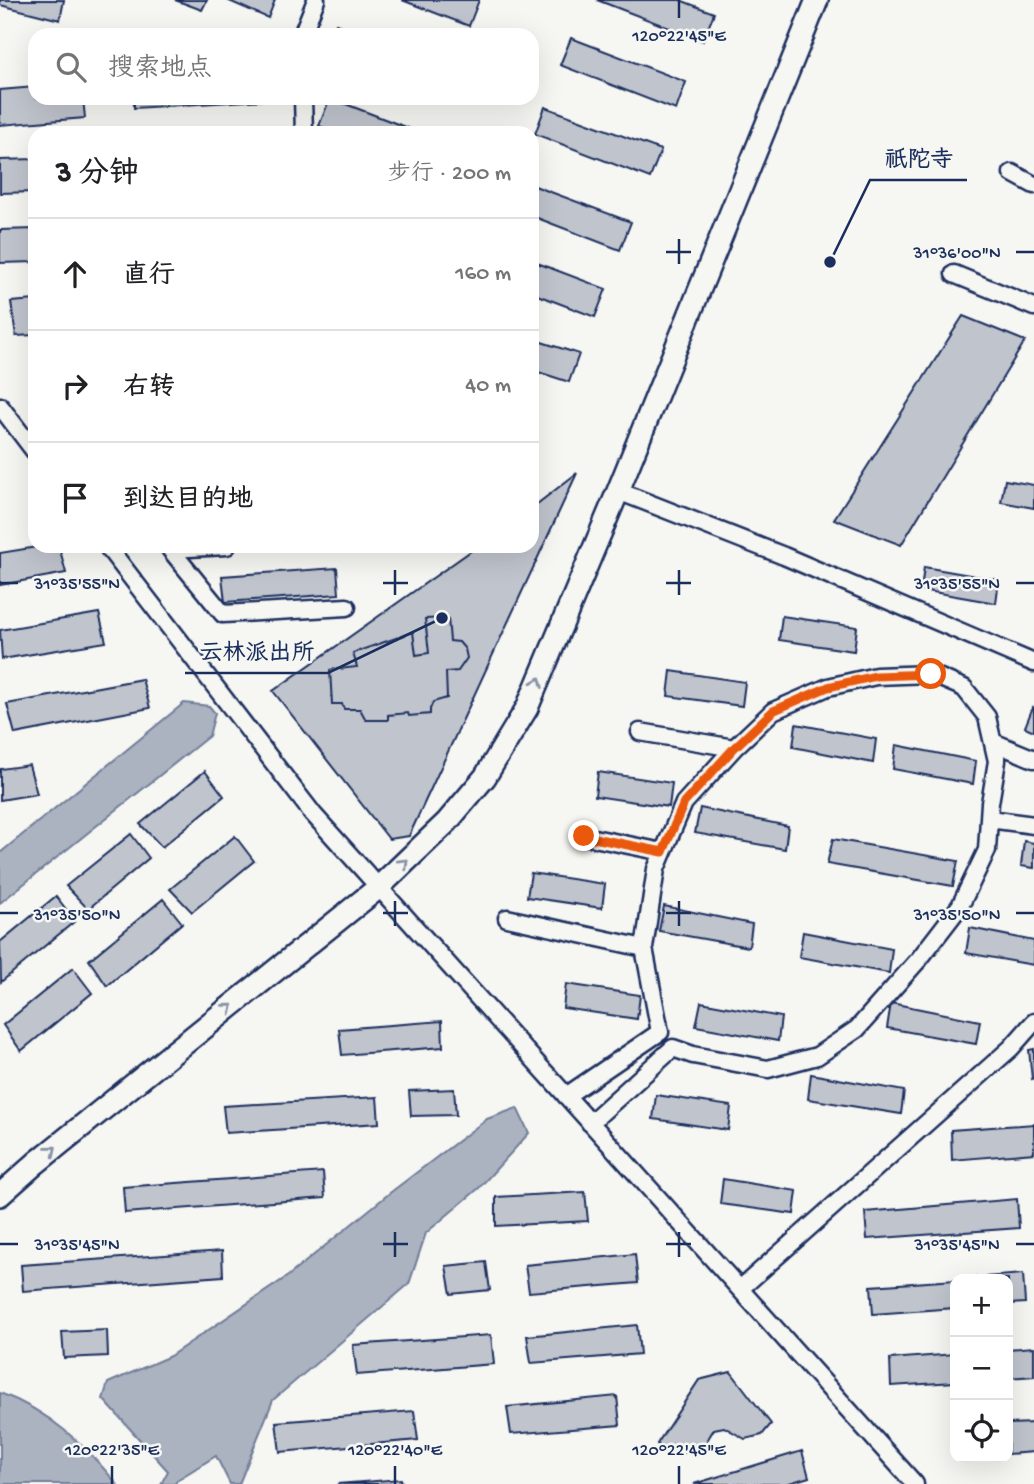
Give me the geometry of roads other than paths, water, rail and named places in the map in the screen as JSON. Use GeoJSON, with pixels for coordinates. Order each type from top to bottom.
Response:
{"type":"FeatureCollection","features":[{"type":"Feature","properties":{"kind":"street"},"geometry":{"type":"LineString","coordinates":[[305,28],[316,0]]}},
{"type":"Feature","properties":{"kind":"street"},"geometry":{"type":"LineString","coordinates":[[0,1195],[36,1163],[378,888],[447,822],[485,777],[527,708],[817,0]]}},
{"type":"Feature","properties":{"kind":"street"},"geometry":{"type":"LineString","coordinates":[[303,105],[304,126]]}},
{"type":"Feature","properties":{"kind":"street"},"geometry":{"type":"LineString","coordinates":[[1012,173],[1034,185]]}},
{"type":"Feature","properties":{"kind":"street"},"geometry":{"type":"LineString","coordinates":[[954,274],[1034,307]]}},
{"type":"Feature","properties":{"kind":"street"},"geometry":{"type":"LineString","coordinates":[[0,406],[28,443]]}},
{"type":"Feature","properties":{"kind":"street"},"geometry":{"type":"LineString","coordinates":[[618,491],[784,556],[1034,663]]}},
{"type":"Feature","properties":{"kind":"street"},"geometry":{"type":"LineString","coordinates":[[112,553],[313,814],[915,1484]]}},
{"type":"Feature","properties":{"kind":"street"},"geometry":{"type":"LineString","coordinates":[[173,553],[223,614],[347,607]]}},
{"type":"Feature","properties":{"kind":"street"},"geometry":{"type":"LineString","coordinates":[[566,1096],[660,1032],[644,948],[656,869],[684,803],[734,748],[773,711],[828,687],[876,676],[931,674],[964,688],[987,717],[997,761],[987,850],[960,906],[920,958],[857,1029],[817,1056],[768,1069],[693,1055],[673,1048],[590,1123]]}},
{"type":"Feature","properties":{"kind":"street"},"geometry":{"type":"LineString","coordinates":[[640,732],[734,748]]}},
{"type":"Feature","properties":{"kind":"street"},"geometry":{"type":"LineString","coordinates":[[993,742],[1034,759]]}},
{"type":"Feature","properties":{"kind":"street"},"geometry":{"type":"LineString","coordinates":[[989,819],[1034,825]]}},
{"type":"Feature","properties":{"kind":"street"},"geometry":{"type":"LineString","coordinates":[[584,836],[663,852]]}},
{"type":"Feature","properties":{"kind":"street"},"geometry":{"type":"LineString","coordinates":[[507,918],[644,948]]}},
{"type":"Feature","properties":{"kind":"street"},"geometry":{"type":"LineString","coordinates":[[740,1289],[1011,1048],[1034,1022]]}},
{"type":"Feature","properties":{"kind":"place","name":"祇陀寺"},"geometry":{"type":"Point","coordinates":[830,262]}},
{"type":"Feature","properties":{"kind":"place","name":"云林派出所"},"geometry":{"type":"Point","coordinates":[442,618]}}]}
